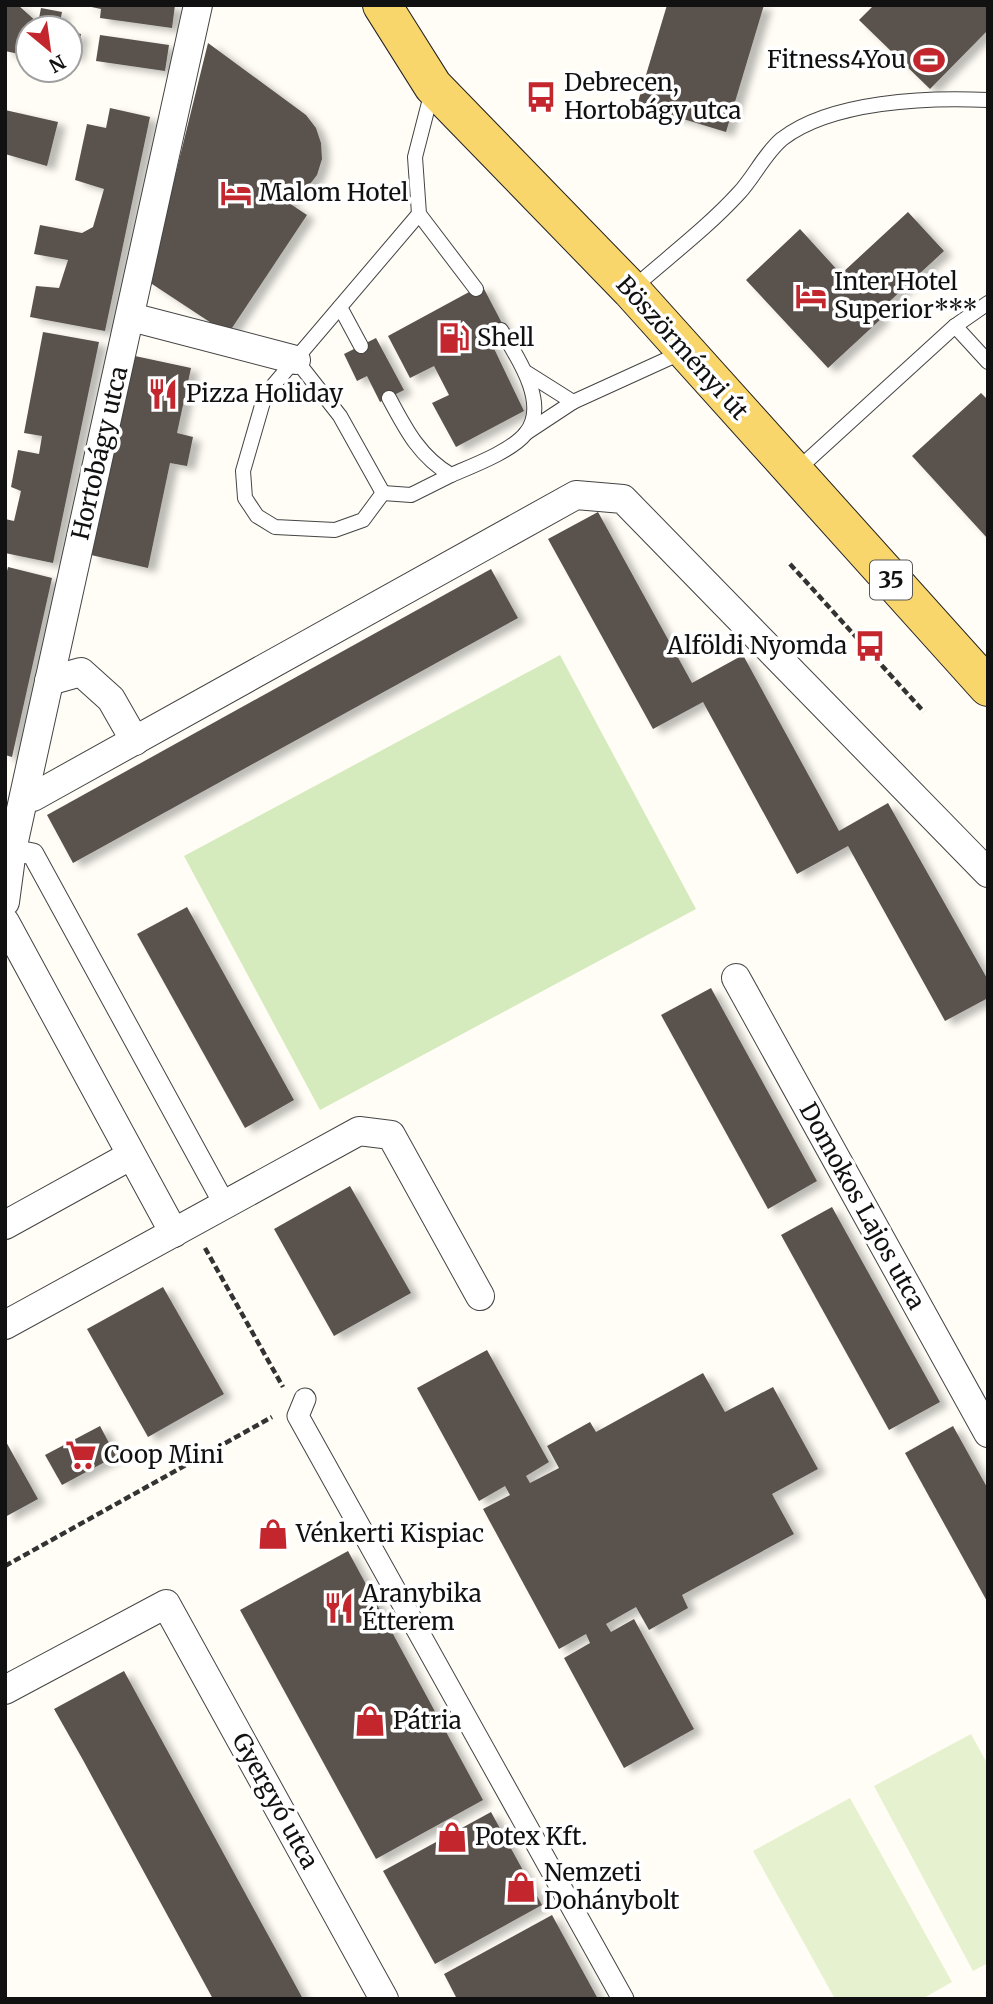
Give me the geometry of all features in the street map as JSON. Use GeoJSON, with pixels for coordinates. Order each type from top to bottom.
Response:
{"type":"FeatureCollection","features":[{"type":"Feature","properties":{"kind":"main road","name":"Böszörményi út"},"geometry":{"type":"LineString","coordinates":[[364,5],[391,21],[433,86],[631,290],[988,687]]}},
{"type":"Feature","properties":{"kind":"street","name":"Hortobágy utca"},"geometry":{"type":"LineString","coordinates":[[5,902],[12,850],[198,5]]}},
{"type":"Feature","properties":{"kind":"street"},"geometry":{"type":"LineString","coordinates":[[131,317],[296,360]]}},
{"type":"Feature","properties":{"kind":"street"},"geometry":{"type":"LineString","coordinates":[[25,824],[33,797],[576,495],[623,499],[988,873]]}},
{"type":"Feature","properties":{"kind":"street"},"geometry":{"type":"LineString","coordinates":[[49,681],[81,672],[111,699],[135,741]]}},
{"type":"Feature","properties":{"kind":"street"},"geometry":{"type":"LineString","coordinates":[[12,850],[33,854],[225,1205]]}},
{"type":"Feature","properties":{"kind":"street"},"geometry":{"type":"LineString","coordinates":[[5,922],[130,1156],[182,1228]]}},
{"type":"Feature","properties":{"kind":"street","name":"Domokos Lajos utca"},"geometry":{"type":"LineString","coordinates":[[736,978],[988,1433]]}},
{"type":"Feature","properties":{"kind":"street"},"geometry":{"type":"LineString","coordinates":[[5,1325],[359,1131],[391,1135],[480,1296]]}},
{"type":"Feature","properties":{"kind":"street"},"geometry":{"type":"LineString","coordinates":[[5,1225],[130,1156]]}},
{"type":"Feature","properties":{"kind":"street"},"geometry":{"type":"LineString","coordinates":[[299,1407],[623,1999]]}},
{"type":"Feature","properties":{"kind":"street","name":"Gyergyó utca"},"geometry":{"type":"LineString","coordinates":[[5,1690],[166,1604],[384,1999]]}},
{"type":"Feature","properties":{"kind":"lane"},"geometry":{"type":"LineString","coordinates":[[433,86],[415,157],[419,214],[476,289]]}},
{"type":"Feature","properties":{"kind":"lane"},"geometry":{"type":"LineString","coordinates":[[631,290],[739,194],[781,139],[818,119],[868,107],[913,102],[988,100]]}},
{"type":"Feature","properties":{"kind":"lane"},"geometry":{"type":"LineString","coordinates":[[383,493],[363,520],[335,530],[275,527],[257,516],[245,498],[243,471],[265,395],[419,214]]}},
{"type":"Feature","properties":{"kind":"lane"},"geometry":{"type":"LineString","coordinates":[[795,472],[954,326],[988,303]]}},
{"type":"Feature","properties":{"kind":"lane"},"geometry":{"type":"LineString","coordinates":[[340,307],[361,346]]}},
{"type":"Feature","properties":{"kind":"lane"},"geometry":{"type":"LineString","coordinates":[[954,326],[988,362]]}},
{"type":"Feature","properties":{"kind":"lane"},"geometry":{"type":"LineString","coordinates":[[500,330],[527,373],[535,415],[526,434]]}},
{"type":"Feature","properties":{"kind":"lane"},"geometry":{"type":"LineString","coordinates":[[383,493],[411,495],[493,456],[573,402],[686,350]]}},
{"type":"Feature","properties":{"kind":"lane"},"geometry":{"type":"LineString","coordinates":[[296,360],[340,416],[383,493]]}},
{"type":"Feature","properties":{"kind":"lane"},"geometry":{"type":"LineString","coordinates":[[527,373],[573,402]]}},
{"type":"Feature","properties":{"kind":"lane"},"geometry":{"type":"LineString","coordinates":[[389,398],[409,436],[430,463],[452,475]]}},
{"type":"Feature","properties":{"kind":"path"},"geometry":{"type":"LineString","coordinates":[[790,564],[924,712]]}},
{"type":"Feature","properties":{"kind":"path"},"geometry":{"type":"LineString","coordinates":[[5,1566],[299,1407],[182,1228]]}},
{"type":"Feature","properties":{"kind":"green space"},"geometry":{"type":"Polygon","coordinates":[[[560,655],[696,909],[320,1110],[184,856],[560,655]]]}},
{"type":"Feature","properties":{"kind":"green space"},"geometry":{"type":"Polygon","coordinates":[[[971,1734],[988,1765],[988,1963],[973,1971],[874,1786],[971,1734]]]}},
{"type":"Feature","properties":{"kind":"green space"},"geometry":{"type":"Polygon","coordinates":[[[850,1798],[952,1982],[922,1999],[835,1999],[753,1851],[850,1798]]]}},
{"type":"Feature","properties":{"kind":"building"},"geometry":{"type":"Polygon","coordinates":[[[5,5],[18,5],[28,14],[14,14],[14,53],[5,51],[5,5]]]}},
{"type":"Feature","properties":{"kind":"building"},"geometry":{"type":"Polygon","coordinates":[[[82,5],[175,5],[172,28],[100,18],[101,9],[82,5]]]}},
{"type":"Feature","properties":{"kind":"building"},"geometry":{"type":"Polygon","coordinates":[[[667,5],[764,5],[726,132],[637,105],[667,5]]]}},
{"type":"Feature","properties":{"kind":"building","name":"Fitness4You"},"geometry":{"type":"Polygon","coordinates":[[[874,5],[988,5],[988,30],[930,89],[859,20],[874,5]]]}},
{"type":"Feature","properties":{"kind":"building"},"geometry":{"type":"Polygon","coordinates":[[[41,8],[62,14],[40,14],[41,8]]]}},
{"type":"Feature","properties":{"kind":"building"},"geometry":{"type":"Polygon","coordinates":[[[100,35],[169,45],[165,71],[96,61],[100,35]]]}},
{"type":"Feature","properties":{"kind":"building","name":"Malom Hotel"},"geometry":{"type":"Polygon","coordinates":[[[208,43],[306,115],[316,128],[321,143],[322,159],[317,175],[307,188],[286,201],[307,215],[228,334],[149,282],[208,43]]]}},
{"type":"Feature","properties":{"kind":"building"},"geometry":{"type":"Polygon","coordinates":[[[110,108],[150,117],[105,331],[30,317],[36,286],[59,288],[68,260],[34,254],[40,225],[82,233],[93,227],[104,189],[75,180],[87,124],[106,128],[110,108]]]}},
{"type":"Feature","properties":{"kind":"building"},"geometry":{"type":"Polygon","coordinates":[[[5,110],[58,122],[47,166],[5,154],[5,110]]]}},
{"type":"Feature","properties":{"kind":"building","name":"Inter Hotel Superior***"},"geometry":{"type":"Polygon","coordinates":[[[908,212],[944,251],[877,313],[882,318],[828,368],[746,280],[800,229],[841,274],[908,212]]]}},
{"type":"Feature","properties":{"kind":"building"},"geometry":{"type":"Polygon","coordinates":[[[482,285],[504,327],[488,336],[524,411],[456,447],[432,403],[449,395],[434,366],[410,378],[388,336],[482,285]]]}},
{"type":"Feature","properties":{"kind":"building"},"geometry":{"type":"Polygon","coordinates":[[[43,332],[99,342],[53,563],[5,553],[5,519],[14,521],[21,491],[11,487],[18,450],[39,454],[42,436],[24,433],[43,332]]]}},
{"type":"Feature","properties":{"kind":"building"},"geometry":{"type":"Polygon","coordinates":[[[376,338],[404,390],[380,402],[367,376],[357,381],[344,354],[376,338]]]}},
{"type":"Feature","properties":{"kind":"building"},"geometry":{"type":"Polygon","coordinates":[[[135,356],[191,368],[177,433],[193,437],[187,466],[170,463],[148,568],[91,555],[135,356]]]}},
{"type":"Feature","properties":{"kind":"building"},"geometry":{"type":"Polygon","coordinates":[[[981,393],[988,400],[988,539],[912,456],[981,393]]]}},
{"type":"Feature","properties":{"kind":"building"},"geometry":{"type":"Polygon","coordinates":[[[598,512],[692,683],[743,655],[839,831],[888,803],[988,980],[988,998],[945,1021],[848,846],[797,874],[703,702],[653,729],[548,539],[598,512]]]}},
{"type":"Feature","properties":{"kind":"building"},"geometry":{"type":"Polygon","coordinates":[[[8,567],[52,578],[12,757],[5,755],[5,579],[8,567]]]}},
{"type":"Feature","properties":{"kind":"building"},"geometry":{"type":"Polygon","coordinates":[[[491,569],[518,618],[73,863],[47,815],[491,569]]]}},
{"type":"Feature","properties":{"kind":"building"},"geometry":{"type":"Polygon","coordinates":[[[187,907],[294,1100],[245,1128],[137,934],[187,907]]]}},
{"type":"Feature","properties":{"kind":"building"},"geometry":{"type":"Polygon","coordinates":[[[711,988],[817,1181],[768,1209],[661,1015],[711,988]]]}},
{"type":"Feature","properties":{"kind":"building"},"geometry":{"type":"Polygon","coordinates":[[[350,1186],[411,1293],[334,1336],[274,1229],[350,1186]]]}},
{"type":"Feature","properties":{"kind":"building"},"geometry":{"type":"Polygon","coordinates":[[[832,1207],[940,1402],[889,1430],[781,1235],[832,1207]]]}},
{"type":"Feature","properties":{"kind":"building"},"geometry":{"type":"Polygon","coordinates":[[[163,1287],[224,1394],[148,1437],[87,1329],[163,1287]]]}},
{"type":"Feature","properties":{"kind":"building"},"geometry":{"type":"Polygon","coordinates":[[[487,1350],[549,1462],[526,1476],[530,1483],[559,1468],[547,1446],[590,1422],[596,1432],[703,1373],[725,1412],[773,1387],[818,1469],[772,1494],[794,1534],[682,1595],[688,1608],[649,1630],[636,1607],[606,1624],[611,1632],[634,1619],[694,1729],[624,1768],[564,1658],[590,1643],[586,1634],[559,1649],[483,1509],[510,1495],[505,1486],[479,1501],[417,1388],[487,1350]]]}},
{"type":"Feature","properties":{"kind":"building","name":"Coop Mini"},"geometry":{"type":"Polygon","coordinates":[[[100,1426],[116,1456],[62,1485],[45,1455],[100,1426]]]}},
{"type":"Feature","properties":{"kind":"building"},"geometry":{"type":"Polygon","coordinates":[[[953,1426],[988,1489],[988,1603],[905,1453],[953,1426]]]}},
{"type":"Feature","properties":{"kind":"building"},"geometry":{"type":"Polygon","coordinates":[[[5,1440],[38,1499],[5,1517],[5,1440]]]}},
{"type":"Feature","properties":{"kind":"building"},"geometry":{"type":"Polygon","coordinates":[[[348,1551],[483,1800],[376,1859],[240,1610],[348,1551]]]}},
{"type":"Feature","properties":{"kind":"building"},"geometry":{"type":"Polygon","coordinates":[[[124,1671],[303,1999],[213,1999],[54,1709],[124,1671]]]}},
{"type":"Feature","properties":{"kind":"building"},"geometry":{"type":"Polygon","coordinates":[[[491,1812],[542,1905],[435,1964],[383,1871],[491,1812]]]}},
{"type":"Feature","properties":{"kind":"building"},"geometry":{"type":"Polygon","coordinates":[[[552,1915],[598,1999],[457,1999],[444,1974],[552,1915]]]}},
{"type":"Feature","properties":{"kind":"place","name":"Fitness4You"},"geometry":{"type":"Point","coordinates":[929,60]}},
{"type":"Feature","properties":{"kind":"place","name":"Debrecen, Hortobágy utca"},"geometry":{"type":"Point","coordinates":[541,97]}},
{"type":"Feature","properties":{"kind":"place","name":"Malom Hotel"},"geometry":{"type":"Point","coordinates":[236,193]}},
{"type":"Feature","properties":{"kind":"place","name":"Inter Hotel Superior***"},"geometry":{"type":"Point","coordinates":[811,296]}},
{"type":"Feature","properties":{"kind":"place","name":"Shell"},"geometry":{"type":"Point","coordinates":[454,338]}},
{"type":"Feature","properties":{"kind":"place","name":"Pizza Holiday"},"geometry":{"type":"Point","coordinates":[163,394]}},
{"type":"Feature","properties":{"kind":"place","name":"Alföldi Nyomda"},"geometry":{"type":"Point","coordinates":[870,646]}},
{"type":"Feature","properties":{"kind":"place","name":"Coop Mini"},"geometry":{"type":"Point","coordinates":[81,1455]}},
{"type":"Feature","properties":{"kind":"place","name":"Vénkerti Kispiac"},"geometry":{"type":"Point","coordinates":[273,1534]}},
{"type":"Feature","properties":{"kind":"place","name":"Aranybika Étterem"},"geometry":{"type":"Point","coordinates":[339,1608]}},
{"type":"Feature","properties":{"kind":"place","name":"Pátria"},"geometry":{"type":"Point","coordinates":[370,1721]}},
{"type":"Feature","properties":{"kind":"place","name":"Potex Kft."},"geometry":{"type":"Point","coordinates":[452,1837]}},
{"type":"Feature","properties":{"kind":"place","name":"Nemzeti Dohánybolt"},"geometry":{"type":"Point","coordinates":[521,1887]}}]}
